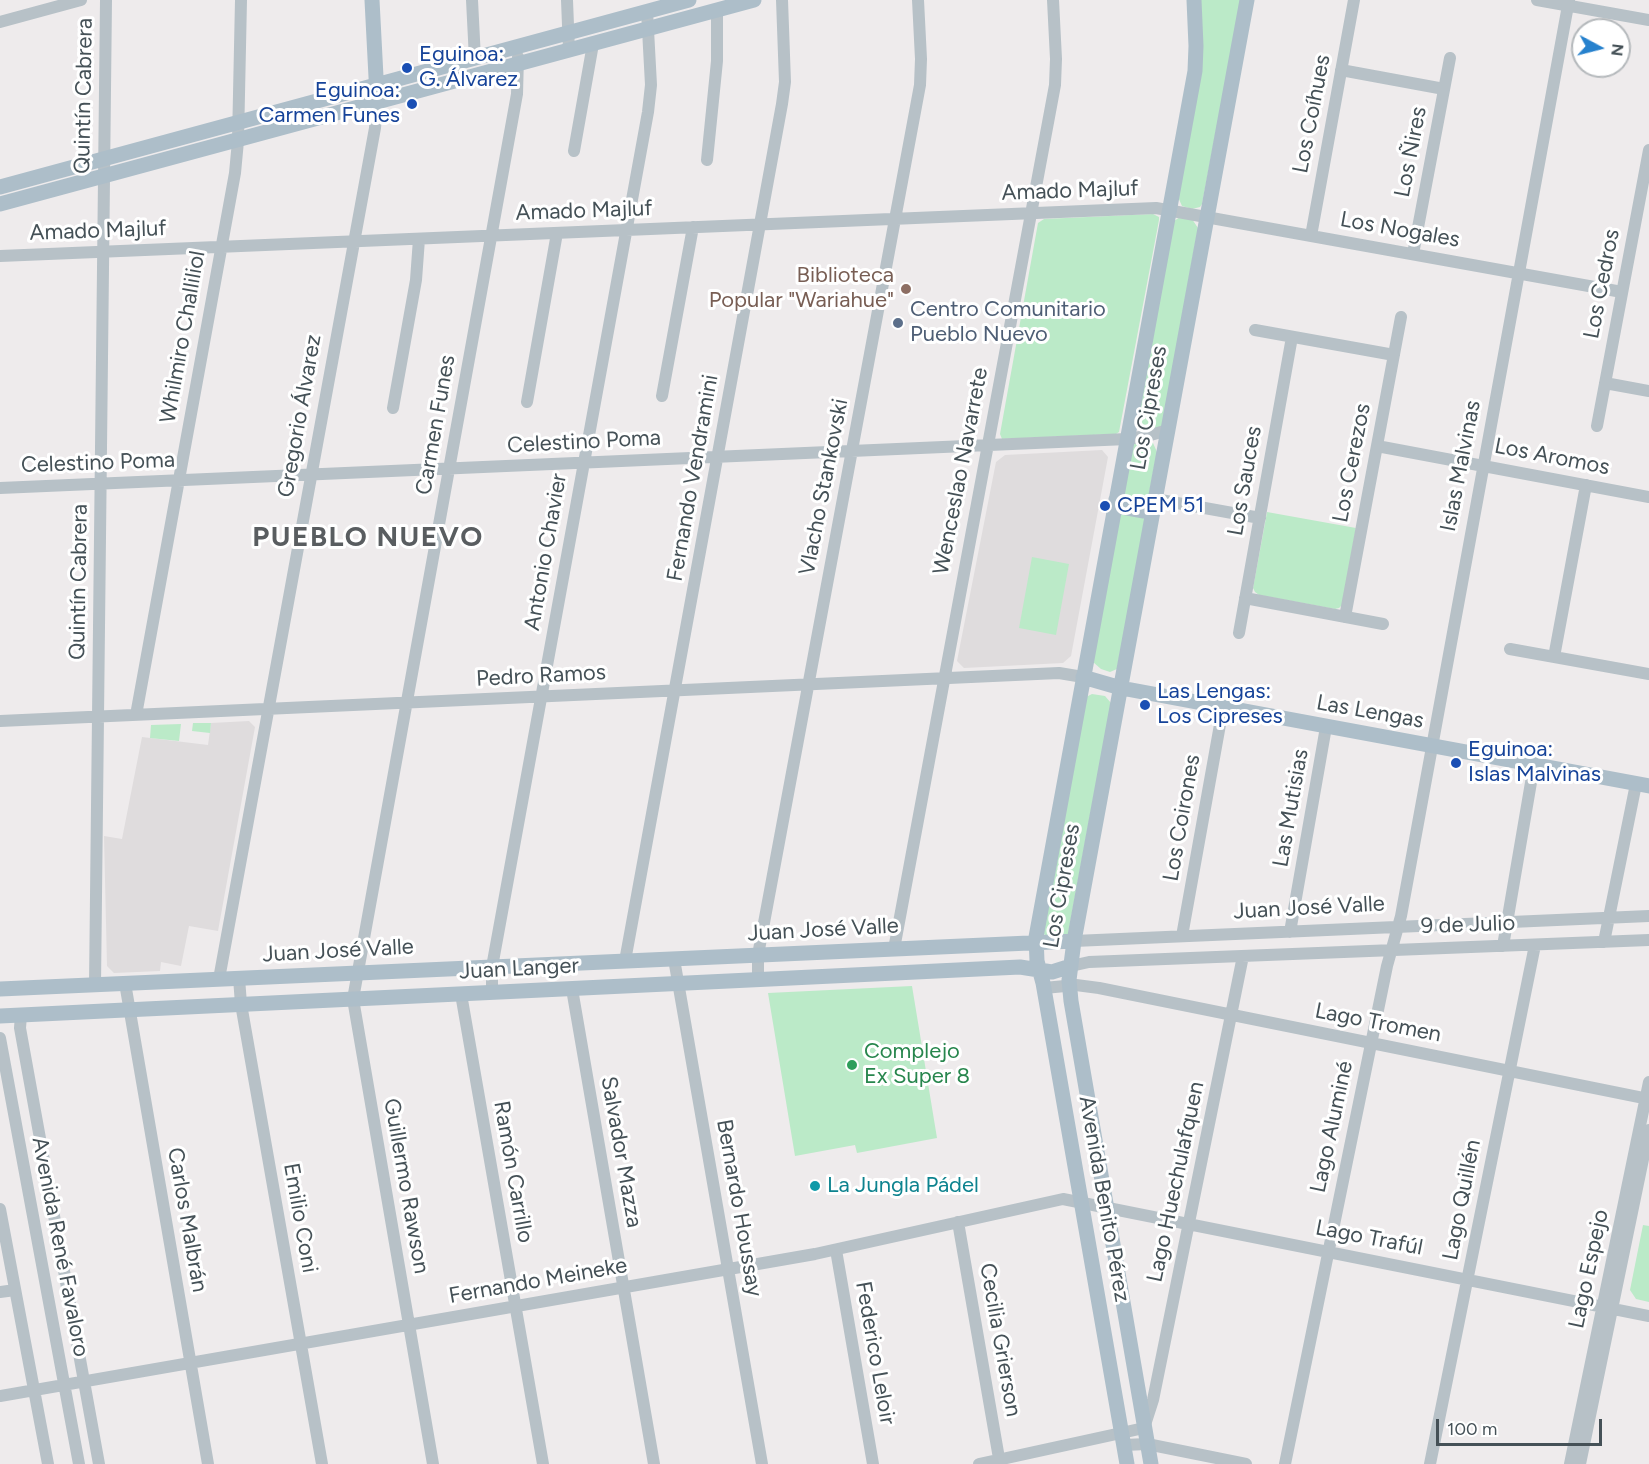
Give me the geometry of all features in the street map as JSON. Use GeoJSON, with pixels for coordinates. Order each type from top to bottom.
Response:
{"type":"FeatureCollection","features":[{"type":"Feature","properties":{"kind":"main road","name":"Gregorio Álvarez"},"geometry":{"type":"LineString","coordinates":[[372,0],[377,103]]}},
{"type":"Feature","properties":{"kind":"main road"},"geometry":{"type":"LineString","coordinates":[[0,204],[754,0]]}},
{"type":"Feature","properties":{"kind":"main road","name":"Los Cipreses"},"geometry":{"type":"LineString","coordinates":[[1035,943],[1196,65],[1194,0]]}},
{"type":"Feature","properties":{"kind":"main road","name":"Los Cipreses"},"geometry":{"type":"LineString","coordinates":[[1071,966],[1247,0]]}},
{"type":"Feature","properties":{"kind":"main road"},"geometry":{"type":"LineString","coordinates":[[0,187],[681,1]]}},
{"type":"Feature","properties":{"kind":"main road"},"geometry":{"type":"LineString","coordinates":[[1116,499],[1122,507],[1144,510],[1150,510],[1155,502]]}},
{"type":"Feature","properties":{"kind":"main road","name":"Las Lengas"},"geometry":{"type":"LineString","coordinates":[[1083,677],[1121,688],[1223,708],[1643,785]]}},
{"type":"Feature","properties":{"kind":"main road","name":"Juan José Valle"},"geometry":{"type":"LineString","coordinates":[[0,989],[239,978],[355,986],[492,967],[1074,941]]}},
{"type":"Feature","properties":{"kind":"main road","name":"Avenida Benito Pérez"},"geometry":{"type":"LineString","coordinates":[[1035,943],[1127,1464]]}},
{"type":"Feature","properties":{"kind":"main road","name":"Avenida Benito Pérez"},"geometry":{"type":"LineString","coordinates":[[1071,966],[1069,985],[1151,1464]]}},
{"type":"Feature","properties":{"kind":"main road","name":"9 de Julio"},"geometry":{"type":"LineString","coordinates":[[1039,969],[1056,972],[1071,966]]}},
{"type":"Feature","properties":{"kind":"main road","name":"Juan Langer"},"geometry":{"type":"LineString","coordinates":[[0,1016],[241,1004],[355,986],[460,994],[1020,967],[1039,969]]}},
{"type":"Feature","properties":{"kind":"street"},"geometry":{"type":"LineString","coordinates":[[0,22],[81,0]]}},
{"type":"Feature","properties":{"kind":"street","name":"Quintín Cabrera"},"geometry":{"type":"LineString","coordinates":[[95,985],[106,0]]}},
{"type":"Feature","properties":{"kind":"street","name":"Whilmiro Challiliol"},"geometry":{"type":"LineString","coordinates":[[136,715],[235,173],[238,141],[241,0]]}},
{"type":"Feature","properties":{"kind":"street"},"geometry":{"type":"LineString","coordinates":[[472,0],[476,58]]}},
{"type":"Feature","properties":{"kind":"street"},"geometry":{"type":"LineString","coordinates":[[567,0],[569,51]]}},
{"type":"Feature","properties":{"kind":"street","name":"Fernando Vendramini"},"geometry":{"type":"LineString","coordinates":[[625,961],[784,90],[782,0]]}},
{"type":"Feature","properties":{"kind":"street","name":"Vlacho Stankovski"},"geometry":{"type":"LineString","coordinates":[[758,980],[758,955],[921,79],[918,0]]}},
{"type":"Feature","properties":{"kind":"street","name":"Wenceslao Navarrete"},"geometry":{"type":"LineString","coordinates":[[894,949],[1055,78],[1053,0]]}},
{"type":"Feature","properties":{"kind":"street","name":"Los Coíhues"},"geometry":{"type":"LineString","coordinates":[[1311,236],[1354,0]]}},
{"type":"Feature","properties":{"kind":"street"},"geometry":{"type":"LineString","coordinates":[[1537,0],[1569,3],[1649,20]]}},
{"type":"Feature","properties":{"kind":"street","name":"Islas Malvinas"},"geometry":{"type":"LineString","coordinates":[[1392,945],[1398,927],[1569,3]]}},
{"type":"Feature","properties":{"kind":"street"},"geometry":{"type":"LineString","coordinates":[[706,160],[717,61],[717,10]]}},
{"type":"Feature","properties":{"kind":"street","name":"Antonio Chavier"},"geometry":{"type":"LineString","coordinates":[[492,993],[492,967],[650,94],[647,11]]}},
{"type":"Feature","properties":{"kind":"street"},"geometry":{"type":"LineString","coordinates":[[574,151],[593,44]]}},
{"type":"Feature","properties":{"kind":"street","name":"Carmen Funes"},"geometry":{"type":"LineString","coordinates":[[355,986],[517,94],[517,47]]}},
{"type":"Feature","properties":{"kind":"street","name":"Los Ñires"},"geometry":{"type":"LineString","coordinates":[[1413,254],[1450,58]]}},
{"type":"Feature","properties":{"kind":"street"},"geometry":{"type":"LineString","coordinates":[[1341,70],[1444,89]]}},
{"type":"Feature","properties":{"kind":"street","name":"Gregorio Álvarez"},"geometry":{"type":"LineString","coordinates":[[219,979],[355,241],[375,128],[377,103]]}},
{"type":"Feature","properties":{"kind":"street","name":"Los Cedros"},"geometry":{"type":"LineString","coordinates":[[1597,426],[1649,150]]}},
{"type":"Feature","properties":{"kind":"street","name":"Amado Majluf"},"geometry":{"type":"LineString","coordinates":[[0,256],[1153,208],[1170,210]]}},
{"type":"Feature","properties":{"kind":"street","name":"Los Nogales"},"geometry":{"type":"LineString","coordinates":[[1170,210],[1622,292]]}},
{"type":"Feature","properties":{"kind":"street"},"geometry":{"type":"LineString","coordinates":[[662,396],[693,227]]}},
{"type":"Feature","properties":{"kind":"street"},"geometry":{"type":"LineString","coordinates":[[527,402],[557,233]]}},
{"type":"Feature","properties":{"kind":"street"},"geometry":{"type":"LineString","coordinates":[[393,408],[416,280],[419,239]]}},
{"type":"Feature","properties":{"kind":"street","name":"Los Cerezos"},"geometry":{"type":"LineString","coordinates":[[1345,616],[1401,318]]}},
{"type":"Feature","properties":{"kind":"street"},"geometry":{"type":"LineString","coordinates":[[1255,330],[1394,355]]}},
{"type":"Feature","properties":{"kind":"street","name":"Los Sauces"},"geometry":{"type":"LineString","coordinates":[[1239,633],[1292,337]]}},
{"type":"Feature","properties":{"kind":"street"},"geometry":{"type":"LineString","coordinates":[[1605,383],[1649,391]]}},
{"type":"Feature","properties":{"kind":"street","name":"Celestino Poma"},"geometry":{"type":"LineString","coordinates":[[0,488],[1127,439],[1168,430]]}},
{"type":"Feature","properties":{"kind":"street","name":"Los Aromos"},"geometry":{"type":"LineString","coordinates":[[1377,446],[1649,497]]}},
{"type":"Feature","properties":{"kind":"street"},"geometry":{"type":"LineString","coordinates":[[1554,657],[1586,485]]}},
{"type":"Feature","properties":{"kind":"street"},"geometry":{"type":"LineString","coordinates":[[1155,502],[1260,518]]}},
{"type":"Feature","properties":{"kind":"street"},"geometry":{"type":"LineString","coordinates":[[1245,598],[1383,624]]}},
{"type":"Feature","properties":{"kind":"street"},"geometry":{"type":"LineString","coordinates":[[1510,649],[1649,674]]}},
{"type":"Feature","properties":{"kind":"street","name":"Pedro Ramos"},"geometry":{"type":"LineString","coordinates":[[0,721],[1059,673],[1083,677]]}},
{"type":"Feature","properties":{"kind":"street","name":"Los Coirones"},"geometry":{"type":"LineString","coordinates":[[1182,936],[1223,708]]}},
{"type":"Feature","properties":{"kind":"street","name":"Las Mutisias"},"geometry":{"type":"LineString","coordinates":[[1290,932],[1326,727]]}},
{"type":"Feature","properties":{"kind":"street"},"geometry":{"type":"LineString","coordinates":[[1503,946],[1534,765]]}},
{"type":"Feature","properties":{"kind":"street"},"geometry":{"type":"LineString","coordinates":[[1604,942],[1643,785]]}},
{"type":"Feature","properties":{"kind":"street","name":"Juan José Valle"},"geometry":{"type":"LineString","coordinates":[[1074,941],[1649,916]]}},
{"type":"Feature","properties":{"kind":"street","name":"9 de Julio"},"geometry":{"type":"LineString","coordinates":[[1071,966],[1082,963],[1243,956],[1392,945],[1503,946],[1649,940]]}},
{"type":"Feature","properties":{"kind":"street","name":"Lago Aluminé"},"geometry":{"type":"LineString","coordinates":[[1285,1464],[1392,945]]}},
{"type":"Feature","properties":{"kind":"street","name":"Lago Quillén"},"geometry":{"type":"LineString","coordinates":[[1430,1464],[1535,945]]}},
{"type":"Feature","properties":{"kind":"street","name":"Lago Huechulafquen"},"geometry":{"type":"LineString","coordinates":[[1144,1428],[1153,1400],[1243,956]]}},
{"type":"Feature","properties":{"kind":"street","name":"Bernardo Houssay"},"geometry":{"type":"LineString","coordinates":[[674,959],[762,1464]]}},
{"type":"Feature","properties":{"kind":"street"},"geometry":{"type":"LineString","coordinates":[[1100,988],[1094,984],[1094,971],[1103,962]]}},
{"type":"Feature","properties":{"kind":"street","name":"Emilio Coni"},"geometry":{"type":"LineString","coordinates":[[239,978],[241,1004],[322,1464]]}},
{"type":"Feature","properties":{"kind":"street","name":"Carlos Malbrán"},"geometry":{"type":"LineString","coordinates":[[125,983],[208,1464]]}},
{"type":"Feature","properties":{"kind":"street","name":"Lago Tromen"},"geometry":{"type":"LineString","coordinates":[[1044,988],[1069,985],[1100,988],[1647,1099]]}},
{"type":"Feature","properties":{"kind":"street","name":"Guillermo Rawson"},"geometry":{"type":"LineString","coordinates":[[355,986],[433,1464]]}},
{"type":"Feature","properties":{"kind":"street","name":"Salvador Mazza"},"geometry":{"type":"LineString","coordinates":[[572,989],[654,1464]]}},
{"type":"Feature","properties":{"kind":"street","name":"Ramón Carrillo"},"geometry":{"type":"LineString","coordinates":[[460,994],[543,1464]]}},
{"type":"Feature","properties":{"kind":"street"},"geometry":{"type":"LineString","coordinates":[[21,1015],[20,1029],[99,1464]]}},
{"type":"Feature","properties":{"kind":"street","name":"Avenida René Favaloro"},"geometry":{"type":"LineString","coordinates":[[0,1038],[80,1464]]}},
{"type":"Feature","properties":{"kind":"street","name":"Lago Espejo"},"geometry":{"type":"LineString","coordinates":[[1580,1464],[1649,1082]]}},
{"type":"Feature","properties":{"kind":"street","name":"Lago Espejo"},"geometry":{"type":"LineString","coordinates":[[1570,1464],[1649,1130]]}},
{"type":"Feature","properties":{"kind":"street","name":"Fernando Meineke"},"geometry":{"type":"LineString","coordinates":[[0,1396],[836,1250],[1060,1200],[1081,1201]]}},
{"type":"Feature","properties":{"kind":"street","name":"Lago Trafúl"},"geometry":{"type":"LineString","coordinates":[[1081,1201],[1649,1316]]}},
{"type":"Feature","properties":{"kind":"street"},"geometry":{"type":"LineString","coordinates":[[0,1209],[48,1464]]}},
{"type":"Feature","properties":{"kind":"street","name":"Cecilia Grierson"},"geometry":{"type":"LineString","coordinates":[[958,1222],[1000,1462]]}},
{"type":"Feature","properties":{"kind":"street","name":"Federico Leloir"},"geometry":{"type":"LineString","coordinates":[[836,1250],[873,1464]]}},
{"type":"Feature","properties":{"kind":"street"},"geometry":{"type":"LineString","coordinates":[[0,1292],[15,1290]]}},
{"type":"Feature","properties":{"kind":"street"},"geometry":{"type":"LineString","coordinates":[[979,1464],[1123,1439],[1144,1428]]}},
{"type":"Feature","properties":{"kind":"street"},"geometry":{"type":"LineString","coordinates":[[1123,1439],[1246,1464]]}},
{"type":"Feature","properties":{"kind":"shaded area"},"geometry":{"type":"Polygon","coordinates":[[[1102,450],[1108,457],[1071,656],[1063,663],[964,668],[957,661],[996,462],[1005,455],[1102,450]]]}},
{"type":"Feature","properties":{"kind":"shaded area"},"geometry":{"type":"Polygon","coordinates":[[[249,721],[255,727],[218,931],[189,926],[181,966],[161,962],[160,971],[114,973],[107,966],[104,836],[122,839],[142,737],[208,745],[211,723],[249,721]]]}},
{"type":"Feature","properties":{"kind":"green space"},"geometry":{"type":"Polygon","coordinates":[[[1200,0],[1241,0],[1202,204],[1192,209],[1182,206],[1178,197],[1200,0]]]}},
{"type":"Feature","properties":{"kind":"green space"},"geometry":{"type":"Polygon","coordinates":[[[1153,214],[1159,217],[1159,220],[1119,432],[1116,434],[1002,439],[1000,434],[1038,223],[1044,219],[1153,214]]]}},
{"type":"Feature","properties":{"kind":"green space"},"geometry":{"type":"Polygon","coordinates":[[[1180,217],[1192,219],[1198,228],[1162,426],[1158,429],[1145,430],[1137,425],[1174,221],[1180,217]]]}},
{"type":"Feature","properties":{"kind":"green space"},"geometry":{"type":"Polygon","coordinates":[[[1147,440],[1153,443],[1157,452],[1147,504],[1125,502],[1122,496],[1133,443],[1147,440]]]}},
{"type":"Feature","properties":{"kind":"green space"},"geometry":{"type":"Polygon","coordinates":[[[1120,510],[1146,514],[1117,669],[1110,672],[1101,669],[1093,662],[1120,510]]]}},
{"type":"Feature","properties":{"kind":"green space"},"geometry":{"type":"Polygon","coordinates":[[[1267,512],[1356,528],[1342,605],[1339,608],[1259,595],[1255,592],[1253,588],[1267,512]]]}},
{"type":"Feature","properties":{"kind":"green space"},"geometry":{"type":"Polygon","coordinates":[[[1032,557],[1069,564],[1056,635],[1019,628],[1032,557]]]}},
{"type":"Feature","properties":{"kind":"green space"},"geometry":{"type":"Polygon","coordinates":[[[1092,694],[1105,696],[1111,703],[1068,934],[1046,936],[1043,933],[1086,697],[1092,694]]]}},
{"type":"Feature","properties":{"kind":"green space"},"geometry":{"type":"Polygon","coordinates":[[[193,723],[211,723],[210,733],[192,731],[193,723]]]}},
{"type":"Feature","properties":{"kind":"green space"},"geometry":{"type":"Polygon","coordinates":[[[181,724],[179,741],[150,738],[151,725],[181,724]]]}},
{"type":"Feature","properties":{"kind":"green space","name":"Complejo Ex Super 8"},"geometry":{"type":"Polygon","coordinates":[[[912,986],[937,1138],[857,1153],[855,1145],[795,1156],[768,993],[912,986]]]}},
{"type":"Feature","properties":{"kind":"green space"},"geometry":{"type":"Polygon","coordinates":[[[1643,1225],[1649,1226],[1649,1302],[1636,1299],[1630,1290],[1643,1225]]]}},
{"type":"Feature","properties":{"kind":"place","name":"Eguinoa: G. Álvarez"},"geometry":{"type":"Point","coordinates":[407,68]}},
{"type":"Feature","properties":{"kind":"place","name":"Eguinoa: Carmen Funes"},"geometry":{"type":"Point","coordinates":[412,104]}},
{"type":"Feature","properties":{"kind":"place","name":"Biblioteca Popular \"Wariahue\""},"geometry":{"type":"Point","coordinates":[906,289]}},
{"type":"Feature","properties":{"kind":"place","name":"Centro Comunitario Pueblo Nuevo"},"geometry":{"type":"Point","coordinates":[898,323]}},
{"type":"Feature","properties":{"kind":"place","name":"CPEM 51"},"geometry":{"type":"Point","coordinates":[1105,506]}},
{"type":"Feature","properties":{"kind":"place","name":"Las Lengas: Los Cipreses"},"geometry":{"type":"Point","coordinates":[1145,705]}},
{"type":"Feature","properties":{"kind":"place","name":"Eguinoa: Islas Malvinas"},"geometry":{"type":"Point","coordinates":[1456,763]}},
{"type":"Feature","properties":{"kind":"place","name":"Complejo Ex Super 8"},"geometry":{"type":"Point","coordinates":[852,1065]}},
{"type":"Feature","properties":{"kind":"place","name":"La Jungla Pádel"},"geometry":{"type":"Point","coordinates":[815,1186]}},
{"type":"Feature","properties":{"kind":"district","name":"PUEBLO NUEVO"},"geometry":{"type":"Point","coordinates":[368,538]}}]}
